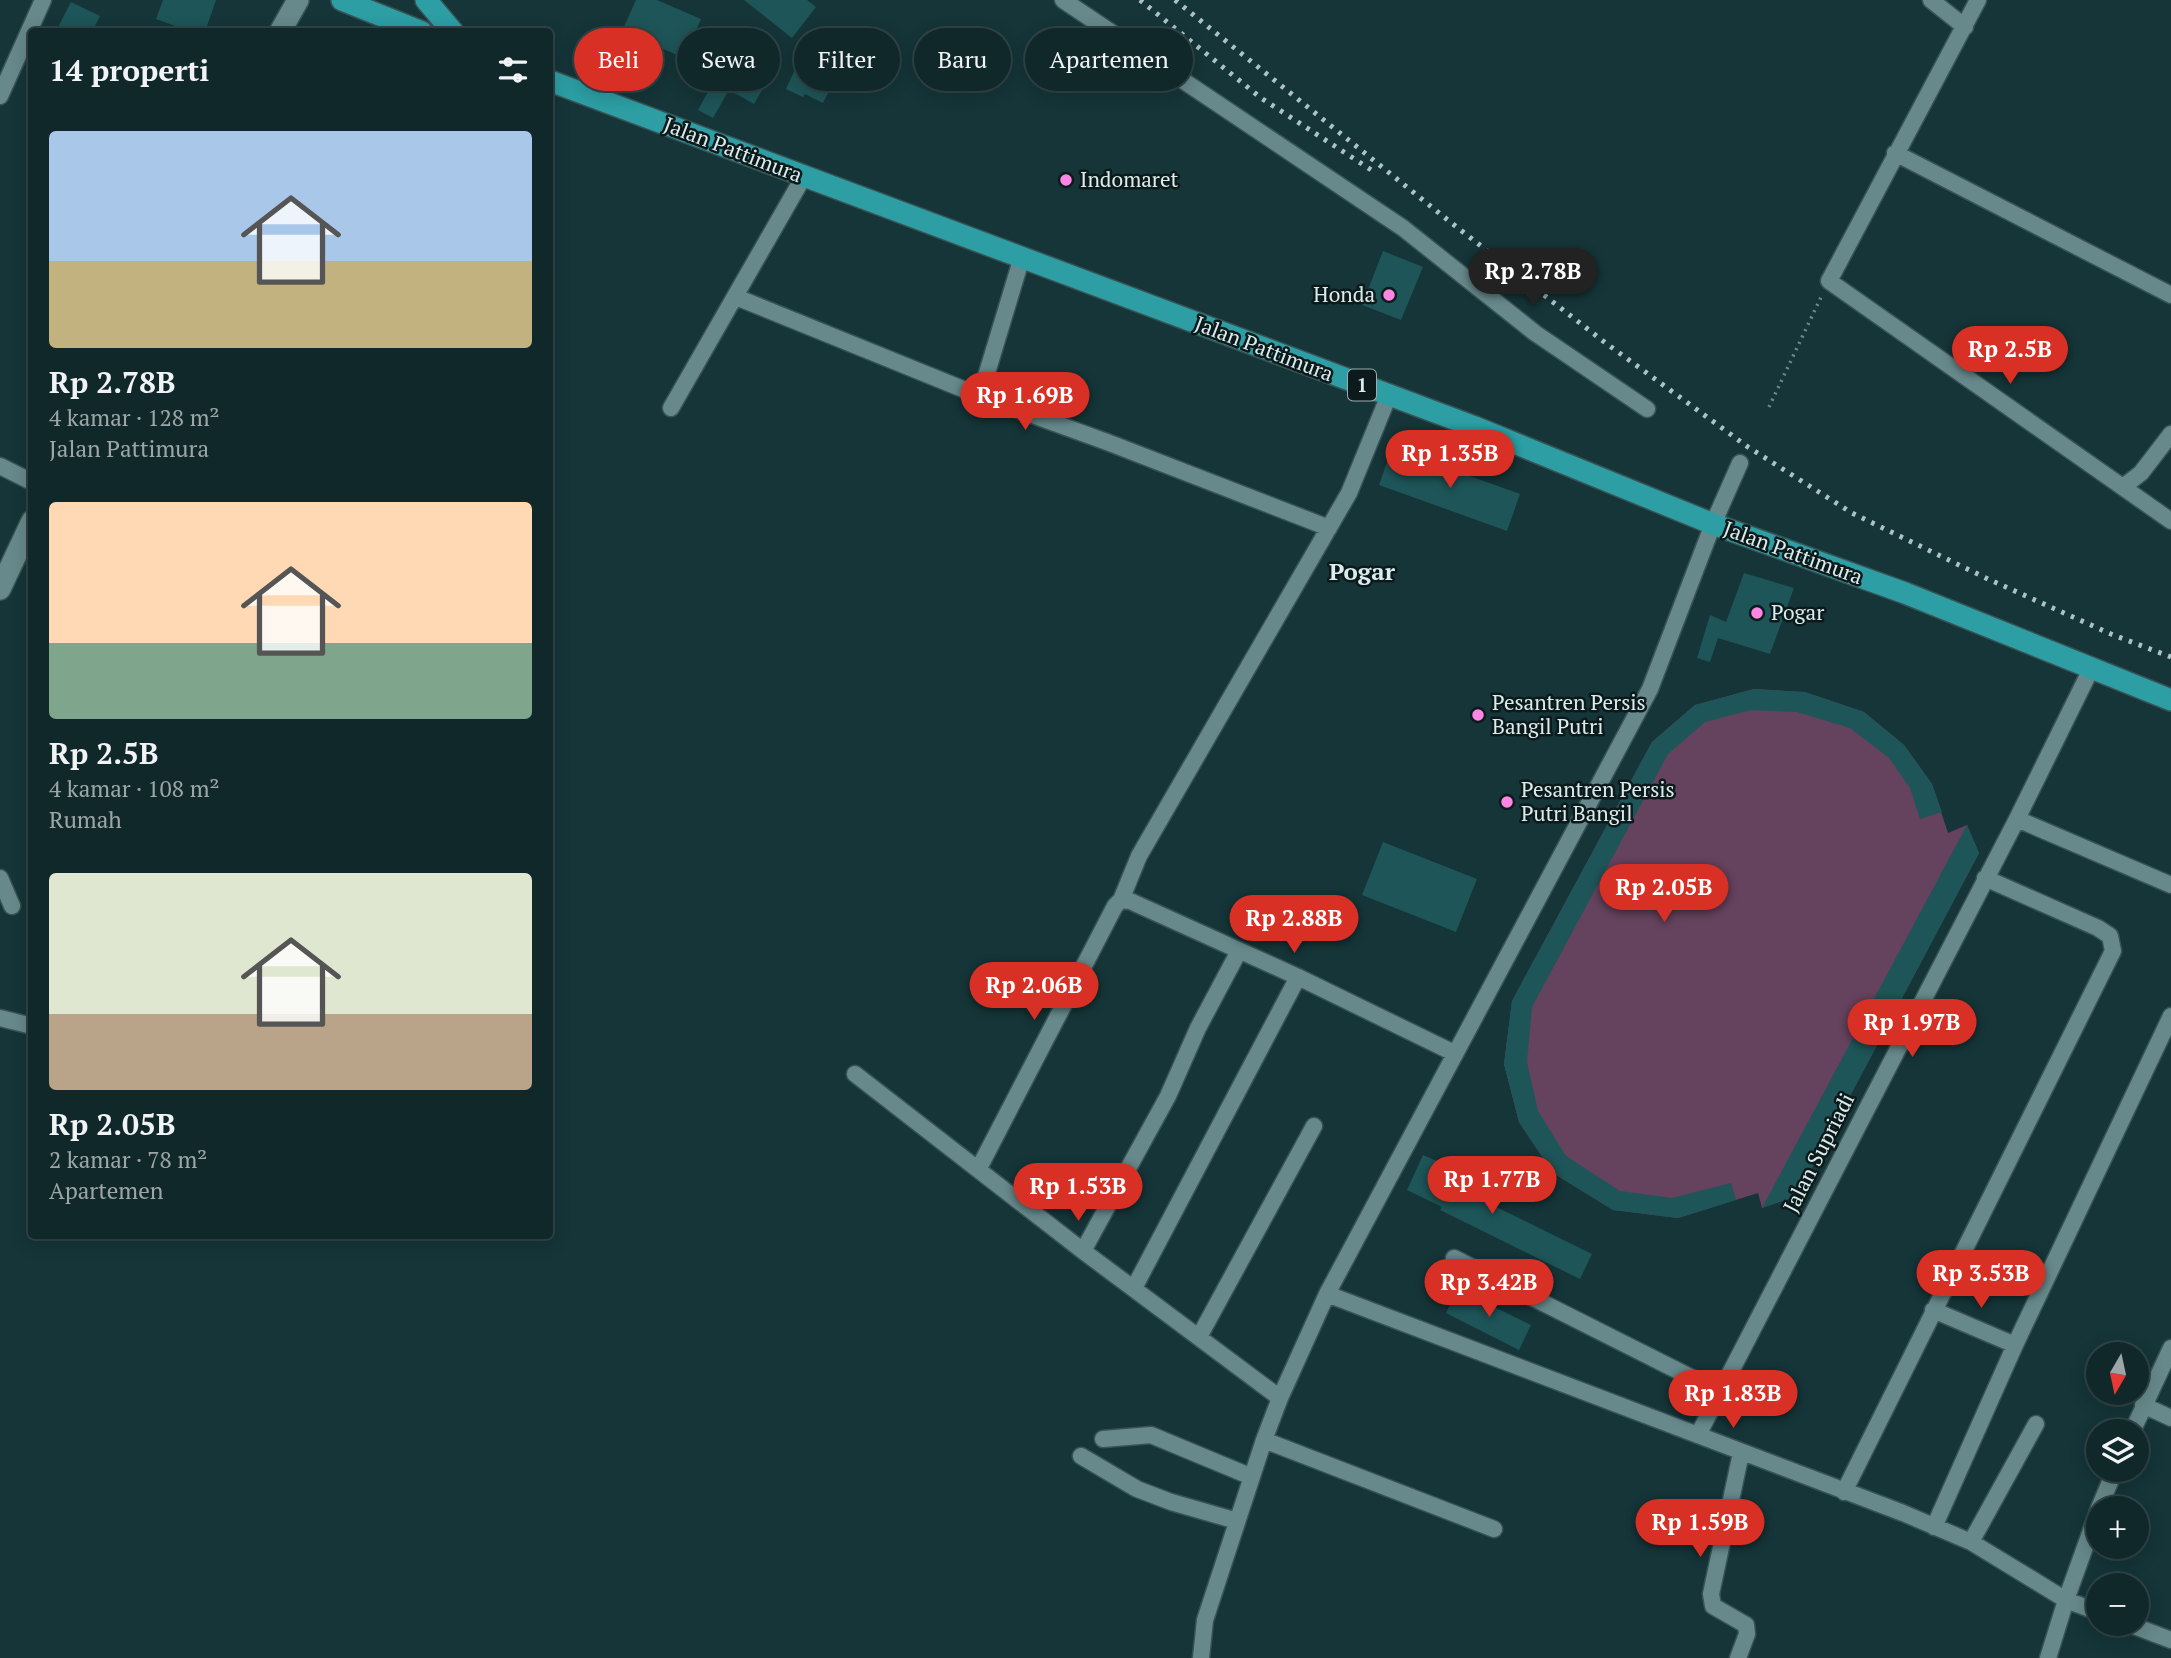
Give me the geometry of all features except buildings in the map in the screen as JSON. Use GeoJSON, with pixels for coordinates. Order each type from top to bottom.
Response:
{"type":"FeatureCollection","features":[{"type":"Feature","properties":{"kind":"highway"},"geometry":{"type":"LineString","coordinates":[[344,0],[412,28]]}},
{"type":"Feature","properties":{"kind":"highway"},"geometry":{"type":"LineString","coordinates":[[426,0],[450,28]]}},
{"type":"Feature","properties":{"kind":"highway","name":"Jalan Pattimura"},"geometry":{"type":"LineString","coordinates":[[553,82],[1475,427],[1713,524],[1905,593],[2171,700]]}},
{"type":"Feature","properties":{"kind":"street"},"geometry":{"type":"LineString","coordinates":[[30,28],[43,0]]}},
{"type":"Feature","properties":{"kind":"street"},"geometry":{"type":"LineString","coordinates":[[282,28],[298,0]]}},
{"type":"Feature","properties":{"kind":"street"},"geometry":{"type":"LineString","coordinates":[[1063,0],[1403,228],[1535,333],[1647,409]]}},
{"type":"Feature","properties":{"kind":"street"},"geometry":{"type":"LineString","coordinates":[[1931,0],[1965,27]]}},
{"type":"Feature","properties":{"kind":"street"},"geometry":{"type":"LineString","coordinates":[[1978,0],[1829,281],[2171,521]]}},
{"type":"Feature","properties":{"kind":"street"},"geometry":{"type":"LineString","coordinates":[[0,96],[28,33]]}},
{"type":"Feature","properties":{"kind":"street"},"geometry":{"type":"LineString","coordinates":[[1895,153],[2171,295]]}},
{"type":"Feature","properties":{"kind":"street"},"geometry":{"type":"LineString","coordinates":[[671,408],[804,176]]}},
{"type":"Feature","properties":{"kind":"street"},"geometry":{"type":"LineString","coordinates":[[980,396],[1021,257]]}},
{"type":"Feature","properties":{"kind":"street"},"geometry":{"type":"LineString","coordinates":[[736,297],[980,396],[1329,528]]}},
{"type":"Feature","properties":{"kind":"street"},"geometry":{"type":"LineString","coordinates":[[979,1168],[1108,918],[1121,900],[1139,856],[1195,764],[1230,697],[1349,493],[1389,395]]}},
{"type":"Feature","properties":{"kind":"street"},"geometry":{"type":"LineString","coordinates":[[2123,487],[2141,472],[2171,434]]}},
{"type":"Feature","properties":{"kind":"street"},"geometry":{"type":"LineString","coordinates":[[1201,1658],[1205,1620],[1280,1398],[1327,1294],[1650,689],[1713,524],[1740,463]]}},
{"type":"Feature","properties":{"kind":"street"},"geometry":{"type":"LineString","coordinates":[[0,466],[28,480]]}},
{"type":"Feature","properties":{"kind":"street"},"geometry":{"type":"LineString","coordinates":[[0,589],[27,545]]}},
{"type":"Feature","properties":{"kind":"street","name":"Jalan Supriadi"},"geometry":{"type":"LineString","coordinates":[[1698,1435],[2017,819],[2092,667]]}},
{"type":"Feature","properties":{"kind":"street"},"geometry":{"type":"LineString","coordinates":[[2017,819],[2171,885]]}},
{"type":"Feature","properties":{"kind":"street"},"geometry":{"type":"LineString","coordinates":[[0,878],[12,906]]}},
{"type":"Feature","properties":{"kind":"street"},"geometry":{"type":"LineString","coordinates":[[1844,1492],[2113,951],[2110,936],[2098,928],[1985,878]]}},
{"type":"Feature","properties":{"kind":"street"},"geometry":{"type":"LineString","coordinates":[[1121,900],[1130,901],[1298,977],[1454,1053]]}},
{"type":"Feature","properties":{"kind":"street"},"geometry":{"type":"LineString","coordinates":[[1083,1251],[1168,1096],[1198,1028],[1239,951]]}},
{"type":"Feature","properties":{"kind":"street"},"geometry":{"type":"LineString","coordinates":[[1134,1288],[1298,977]]}},
{"type":"Feature","properties":{"kind":"street"},"geometry":{"type":"LineString","coordinates":[[1934,1527],[2015,1345],[2171,1016]]}},
{"type":"Feature","properties":{"kind":"street"},"geometry":{"type":"LineString","coordinates":[[0,1018],[28,1025]]}},
{"type":"Feature","properties":{"kind":"street"},"geometry":{"type":"LineString","coordinates":[[855,1074],[1083,1251],[1280,1398]]}},
{"type":"Feature","properties":{"kind":"street"},"geometry":{"type":"LineString","coordinates":[[1199,1337],[1314,1126]]}},
{"type":"Feature","properties":{"kind":"street"},"geometry":{"type":"LineString","coordinates":[[1454,1258],[1720,1392]]}},
{"type":"Feature","properties":{"kind":"street"},"geometry":{"type":"LineString","coordinates":[[1327,1294],[1971,1542],[2066,1600],[2086,1608]]}},
{"type":"Feature","properties":{"kind":"street"},"geometry":{"type":"LineString","coordinates":[[1933,1310],[2015,1345]]}},
{"type":"Feature","properties":{"kind":"street"},"geometry":{"type":"LineString","coordinates":[[2149,1393],[2171,1348]]}},
{"type":"Feature","properties":{"kind":"street"},"geometry":{"type":"LineString","coordinates":[[2137,1419],[2143,1405],[2171,1418]]}},
{"type":"Feature","properties":{"kind":"street"},"geometry":{"type":"LineString","coordinates":[[1971,1542],[2036,1424]]}},
{"type":"Feature","properties":{"kind":"street"},"geometry":{"type":"LineString","coordinates":[[1103,1439],[1151,1435],[1252,1477]]}},
{"type":"Feature","properties":{"kind":"street"},"geometry":{"type":"LineString","coordinates":[[1264,1440],[1494,1530]]}},
{"type":"Feature","properties":{"kind":"street"},"geometry":{"type":"LineString","coordinates":[[1738,1658],[1747,1634],[1745,1625],[1713,1606],[1711,1594],[1741,1453]]}},
{"type":"Feature","properties":{"kind":"street"},"geometry":{"type":"LineString","coordinates":[[1081,1456],[1137,1489],[1171,1503],[1237,1521]]}},
{"type":"Feature","properties":{"kind":"street"},"geometry":{"type":"LineString","coordinates":[[2048,1658],[2086,1545]]}},
{"type":"Feature","properties":{"kind":"street"},"geometry":{"type":"LineString","coordinates":[[2149,1632],[2171,1640]]}},
{"type":"Feature","properties":{"kind":"path"},"geometry":{"type":"LineString","coordinates":[[1769,407],[1829,281]]}},
{"type":"Feature","properties":{"kind":"shaded area"},"geometry":{"type":"Polygon","coordinates":[[[1754,689],[1805,692],[1864,712],[1904,745],[1932,784],[1948,833],[1967,825],[1979,853],[1797,1196],[1762,1208],[1758,1193],[1678,1218],[1613,1210],[1553,1173],[1519,1122],[1504,1064],[1512,1001],[1652,742],[1695,705],[1754,689]]]}},
{"type":"Feature","properties":{"kind":"railway"},"geometry":{"type":"LineString","coordinates":[[1140,0],[1261,98],[1376,173]]}},
{"type":"Feature","properties":{"kind":"railway"},"geometry":{"type":"LineString","coordinates":[[1175,0],[1449,221],[1603,341],[1748,447],[1852,513],[1988,579],[2111,634],[2171,657]]}},
{"type":"Feature","properties":{"kind":"place","name":"Indomaret"},"geometry":{"type":"Point","coordinates":[1066,180]}},
{"type":"Feature","properties":{"kind":"place","name":"Honda"},"geometry":{"type":"Point","coordinates":[1389,295]}},
{"type":"Feature","properties":{"kind":"place","name":"Pogar"},"geometry":{"type":"Point","coordinates":[1757,613]}},
{"type":"Feature","properties":{"kind":"place","name":"Pesantren Persis Bangil Putri"},"geometry":{"type":"Point","coordinates":[1478,715]}},
{"type":"Feature","properties":{"kind":"place","name":"Pesantren Persis Putri Bangil"},"geometry":{"type":"Point","coordinates":[1507,802]}},
{"type":"Feature","properties":{"kind":"district","name":"Pogar"},"geometry":{"type":"Point","coordinates":[1362,572]}}]}
